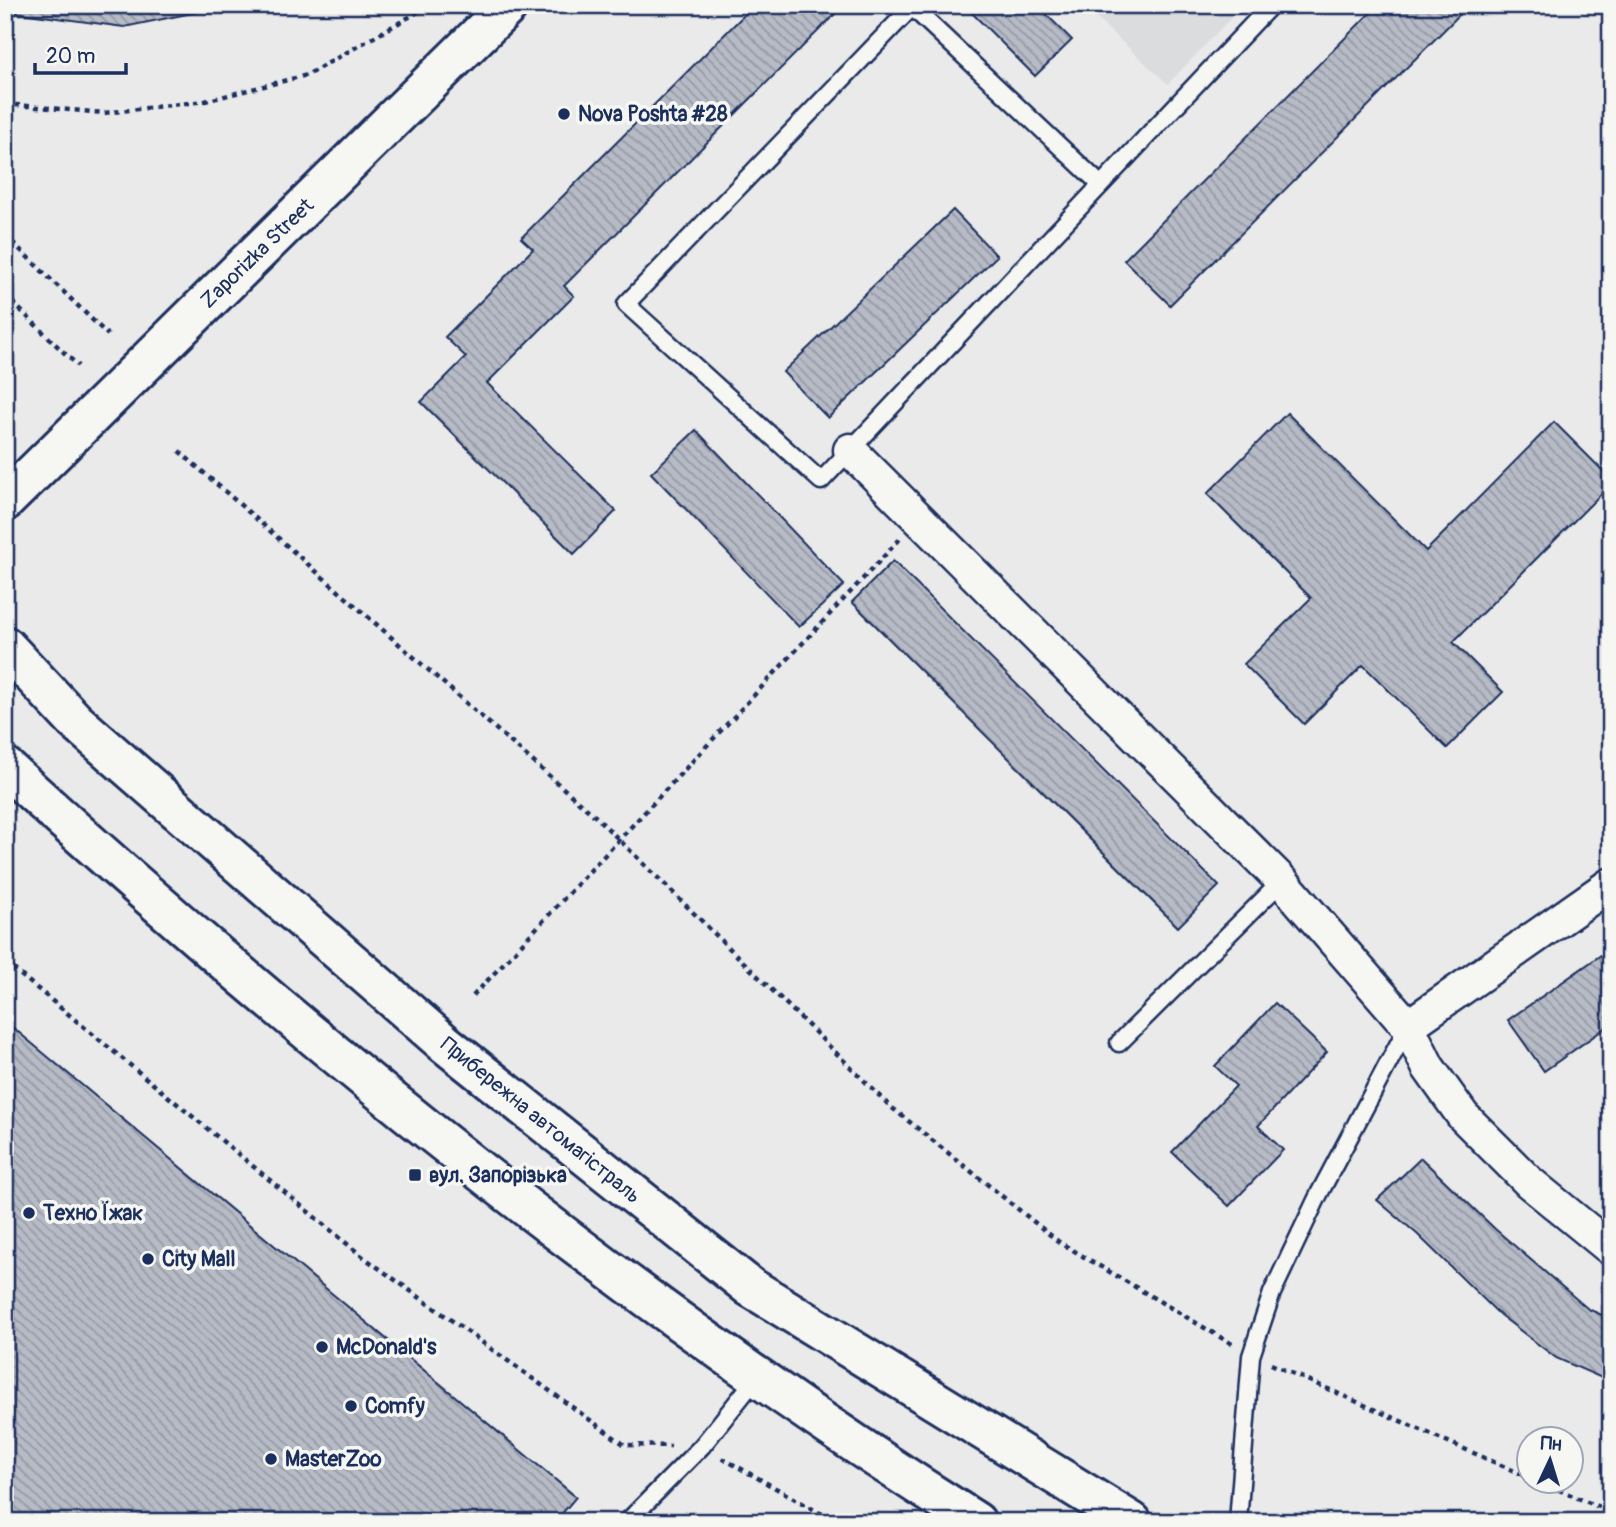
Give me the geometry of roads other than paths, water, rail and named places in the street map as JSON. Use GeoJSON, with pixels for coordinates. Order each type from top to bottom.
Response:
{"type":"FeatureCollection","features":[{"type":"Feature","properties":{"kind":"main road","name":"Zaporizka Street"},"geometry":{"type":"LineString","coordinates":[[5,500],[509,5]]}},
{"type":"Feature","properties":{"kind":"main road","name":"Прибережна автомагістраль"},"geometry":{"type":"LineString","coordinates":[[5,646],[75,721],[444,1043],[750,1287],[1132,1522]]}},
{"type":"Feature","properties":{"kind":"main road"},"geometry":{"type":"LineString","coordinates":[[5,767],[145,894],[455,1152],[757,1377],[884,1464],[976,1522]]}},
{"type":"Feature","properties":{"kind":"street"},"geometry":{"type":"LineString","coordinates":[[850,450],[1282,881],[1408,1026],[1428,1067],[1463,1116],[1529,1182],[1611,1250]]}},
{"type":"Feature","properties":{"kind":"street"},"geometry":{"type":"LineString","coordinates":[[1408,1026],[1611,884]]}},
{"type":"Feature","properties":{"kind":"lane"},"geometry":{"type":"LineString","coordinates":[[1101,185],[912,7],[626,304],[821,481],[850,450],[1101,185],[1271,5]]}},
{"type":"Feature","properties":{"kind":"lane"},"geometry":{"type":"LineString","coordinates":[[1119,1044],[1282,881]]}},
{"type":"Feature","properties":{"kind":"lane"},"geometry":{"type":"LineString","coordinates":[[1238,1522],[1251,1356],[1272,1293],[1320,1194],[1408,1026]]}},
{"type":"Feature","properties":{"kind":"lane"},"geometry":{"type":"LineString","coordinates":[[627,1522],[702,1446],[757,1377]]}},
{"type":"Feature","properties":{"kind":"place","name":"Nova Poshta #28"},"geometry":{"type":"Point","coordinates":[564,114]}},
{"type":"Feature","properties":{"kind":"place","name":"вул. Запорізька"},"geometry":{"type":"Point","coordinates":[415,1175]}},
{"type":"Feature","properties":{"kind":"place","name":"Техно Їжак"},"geometry":{"type":"Point","coordinates":[29,1213]}},
{"type":"Feature","properties":{"kind":"place","name":"City Mall"},"geometry":{"type":"Point","coordinates":[148,1259]}},
{"type":"Feature","properties":{"kind":"place","name":"McDonald's"},"geometry":{"type":"Point","coordinates":[322,1347]}},
{"type":"Feature","properties":{"kind":"place","name":"Comfy"},"geometry":{"type":"Point","coordinates":[351,1406]}},
{"type":"Feature","properties":{"kind":"place","name":"MasterZoo"},"geometry":{"type":"Point","coordinates":[271,1459]}}]}
